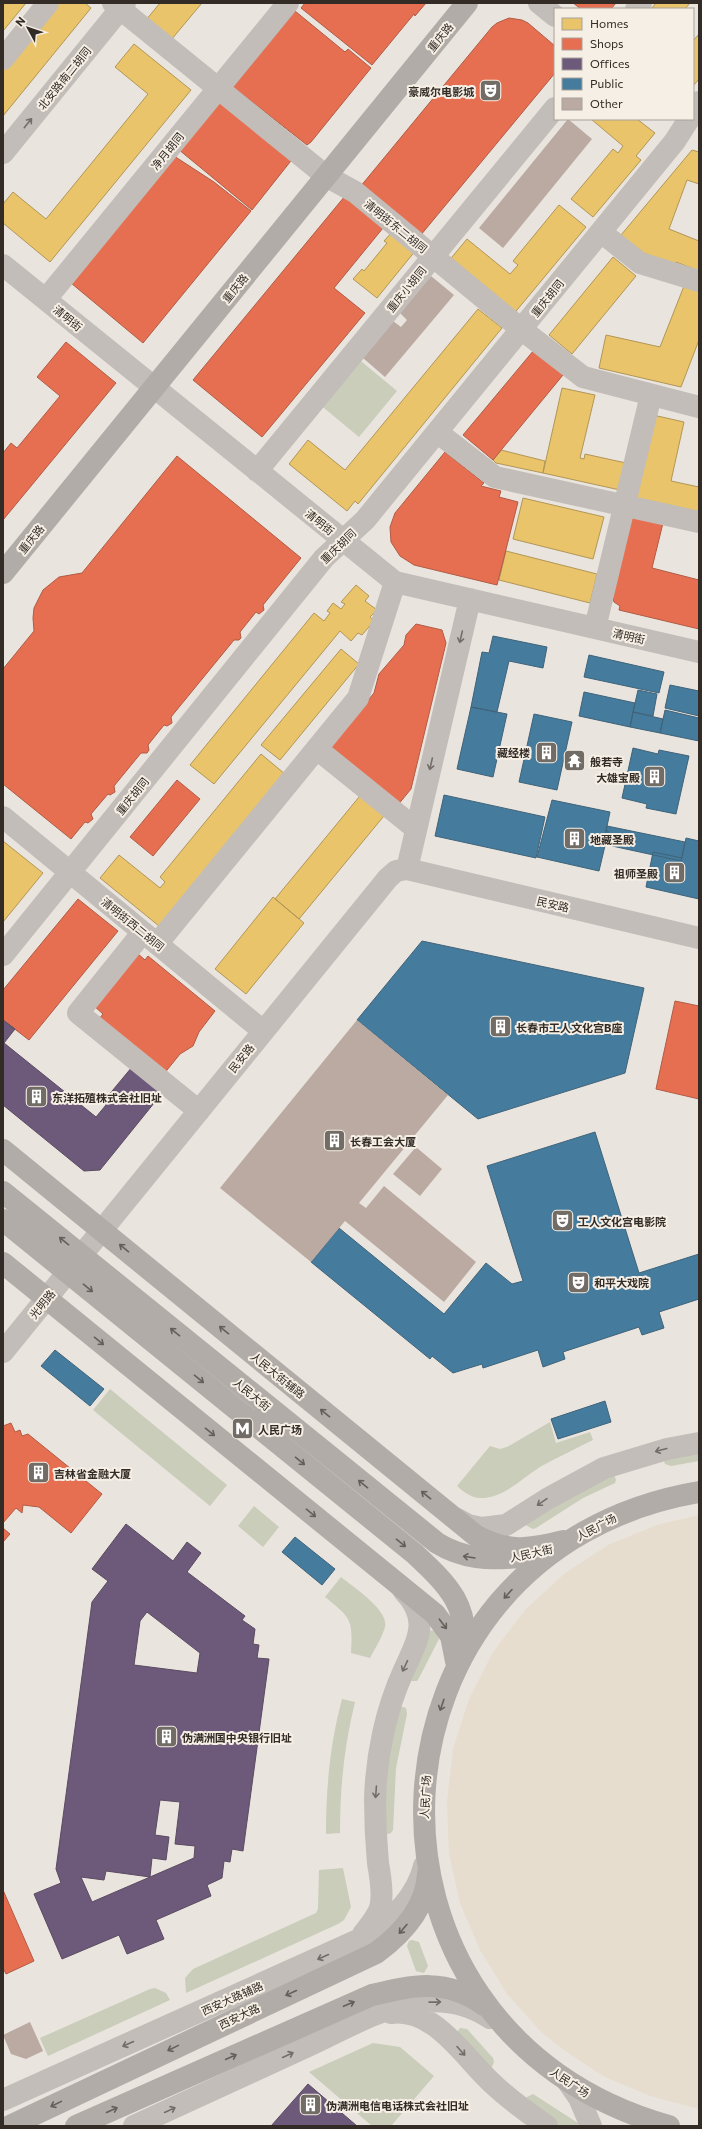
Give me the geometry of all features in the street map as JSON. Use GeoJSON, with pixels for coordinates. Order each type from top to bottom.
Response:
{"type":"FeatureCollection","features":[{"type":"Feature","properties":{"kind":"main road","name":"重庆路"},"geometry":{"type":"LineString","coordinates":[[3,573],[468,3]]}},
{"type":"Feature","properties":{"kind":"main road","name":"人民大街辅路"},"geometry":{"type":"LineString","coordinates":[[3,1150],[475,1535],[503,1546],[527,1549],[568,1543]]}},
{"type":"Feature","properties":{"kind":"main road","name":"人民大街"},"geometry":{"type":"LineString","coordinates":[[3,1192],[437,1543],[461,1555],[483,1558],[522,1557],[568,1543]]}},
{"type":"Feature","properties":{"kind":"main road","name":"人民大街"},"geometry":{"type":"LineString","coordinates":[[3,1220],[409,1549],[435,1573],[454,1596],[461,1610],[464,1637],[456,1672]]}},
{"type":"Feature","properties":{"kind":"main road"},"geometry":{"type":"LineString","coordinates":[[3,1263],[435,1614],[445,1625],[455,1649],[456,1672]]}},
{"type":"Feature","properties":{"kind":"main road","name":"人民广场"},"geometry":{"type":"LineString","coordinates":[[669,2126],[617,2108],[568,2082],[531,2053],[506,2029],[488,2008],[463,1967],[448,1936],[438,1910],[427,1863],[424,1829],[426,1772],[438,1716],[456,1672],[490,1616],[508,1594],[528,1574],[568,1543],[623,1513],[656,1501],[699,1492]]}},
{"type":"Feature","properties":{"kind":"main road","name":"西安大路"},"geometry":{"type":"LineString","coordinates":[[10,2126],[376,1953],[392,1940],[416,1912],[424,1894],[427,1863]]}},
{"type":"Feature","properties":{"kind":"main road"},"geometry":{"type":"LineString","coordinates":[[76,2126],[372,1995],[394,1990],[439,1986],[470,1996],[488,2008]]}},
{"type":"Feature","properties":{"kind":"street"},"geometry":{"type":"LineString","coordinates":[[3,59],[48,3]]}},
{"type":"Feature","properties":{"kind":"street","name":"净月胡同"},"geometry":{"type":"LineString","coordinates":[[46,299],[288,3]]}},
{"type":"Feature","properties":{"kind":"street"},"geometry":{"type":"LineString","coordinates":[[539,3],[554,15]]}},
{"type":"Feature","properties":{"kind":"street","name":"清明街东二胡同"},"geometry":{"type":"LineString","coordinates":[[120,5],[218,88],[326,176],[355,192],[521,329],[583,377],[699,407]]}},
{"type":"Feature","properties":{"kind":"street","name":"北安路南二胡同"},"geometry":{"type":"LineString","coordinates":[[3,154],[120,5]]}},
{"type":"Feature","properties":{"kind":"street","name":"重庆胡同"},"geometry":{"type":"LineString","coordinates":[[694,112],[699,102]]}},
{"type":"Feature","properties":{"kind":"street","name":"重庆小胡同"},"geometry":{"type":"LineString","coordinates":[[257,471],[554,109]]}},
{"type":"Feature","properties":{"kind":"street","name":"重庆胡同"},"geometry":{"type":"LineString","coordinates":[[3,955],[324,558],[365,520],[675,141],[690,120]]}},
{"type":"Feature","properties":{"kind":"street"},"geometry":{"type":"LineString","coordinates":[[601,232],[640,263],[699,281]]}},
{"type":"Feature","properties":{"kind":"street","name":"清明街"},"geometry":{"type":"LineString","coordinates":[[3,265],[394,582],[699,652]]}},
{"type":"Feature","properties":{"kind":"street"},"geometry":{"type":"LineString","coordinates":[[595,628],[651,395]]}},
{"type":"Feature","properties":{"kind":"street"},"geometry":{"type":"LineString","coordinates":[[437,432],[495,477],[699,522]]}},
{"type":"Feature","properties":{"kind":"street"},"geometry":{"type":"LineString","coordinates":[[199,1111],[78,1012],[150,938],[317,748],[358,698],[394,582]]}},
{"type":"Feature","properties":{"kind":"street"},"geometry":{"type":"LineString","coordinates":[[407,869],[470,600]]}},
{"type":"Feature","properties":{"kind":"street"},"geometry":{"type":"LineString","coordinates":[[317,748],[416,829]]}},
{"type":"Feature","properties":{"kind":"street","name":"清明街西二胡同"},"geometry":{"type":"LineString","coordinates":[[3,817],[263,1031]]}},
{"type":"Feature","properties":{"kind":"street","name":"民安路"},"geometry":{"type":"LineString","coordinates":[[82,1256],[263,1031],[388,878],[396,871],[407,869],[699,938]]}},
{"type":"Feature","properties":{"kind":"street","name":"光明路"},"geometry":{"type":"LineString","coordinates":[[3,1352],[82,1256]]}},
{"type":"Feature","properties":{"kind":"street"},"geometry":{"type":"LineString","coordinates":[[451,1515],[468,1525],[482,1528],[506,1525],[547,1498],[604,1468],[667,1448],[699,1443]]}},
{"type":"Feature","properties":{"kind":"street"},"geometry":{"type":"LineString","coordinates":[[345,1947],[361,1937],[372,1922],[381,1904],[382,1886],[375,1831],[378,1766],[392,1702],[420,1629],[420,1620],[416,1608],[409,1596],[395,1582]]}},
{"type":"Feature","properties":{"kind":"street","name":"西安大路辅路"},"geometry":{"type":"LineString","coordinates":[[3,2100],[345,1947],[381,1927],[406,1902],[427,1863]]}},
{"type":"Feature","properties":{"kind":"street"},"geometry":{"type":"LineString","coordinates":[[134,2126],[380,2014],[401,2007],[438,2001],[473,2008],[506,2029]]}},
{"type":"Feature","properties":{"kind":"street"},"geometry":{"type":"LineString","coordinates":[[380,2014],[398,2012],[417,2017],[434,2025],[492,2084],[516,2104],[547,2126]]}},
{"type":"Feature","properties":{"kind":"street"},"geometry":{"type":"LineString","coordinates":[[568,2082],[579,2098],[591,2126]]}},
{"type":"Feature","properties":{"kind":"green space"},"geometry":{"type":"Polygon","coordinates":[[[356,357],[397,391],[359,437],[318,403],[356,357]]]}},
{"type":"Feature","properties":{"kind":"green space"},"geometry":{"type":"Polygon","coordinates":[[[110,1389],[227,1485],[210,1506],[93,1410],[110,1389]]]}},
{"type":"Feature","properties":{"kind":"green space"},"geometry":{"type":"Polygon","coordinates":[[[550,1422],[556,1443],[590,1432],[593,1440],[540,1467],[512,1487],[497,1495],[477,1498],[468,1494],[457,1486],[490,1446],[500,1449],[507,1447],[550,1422]]]}},
{"type":"Feature","properties":{"kind":"green space"},"geometry":{"type":"Polygon","coordinates":[[[699,1448],[699,1461],[671,1466],[665,1464],[664,1461],[699,1448]]]}},
{"type":"Feature","properties":{"kind":"green space"},"geometry":{"type":"Polygon","coordinates":[[[614,1474],[616,1480],[615,1483],[583,1498],[536,1528],[533,1529],[527,1526],[526,1522],[614,1474]]]}},
{"type":"Feature","properties":{"kind":"green space"},"geometry":{"type":"Polygon","coordinates":[[[254,1506],[279,1527],[263,1547],[238,1526],[254,1506]]]}},
{"type":"Feature","properties":{"kind":"green space"},"geometry":{"type":"Polygon","coordinates":[[[341,1577],[369,1599],[382,1613],[385,1620],[384,1631],[370,1658],[351,1653],[351,1626],[345,1615],[325,1597],[341,1577]]]}},
{"type":"Feature","properties":{"kind":"green space"},"geometry":{"type":"Polygon","coordinates":[[[432,1630],[436,1632],[439,1639],[417,1681],[411,1681],[428,1632],[432,1630]]]}},
{"type":"Feature","properties":{"kind":"green space"},"geometry":{"type":"Polygon","coordinates":[[[342,1699],[355,1702],[343,1767],[340,1833],[326,1834],[327,1799],[334,1732],[342,1699]]]}},
{"type":"Feature","properties":{"kind":"green space"},"geometry":{"type":"Polygon","coordinates":[[[399,1706],[406,1708],[407,1714],[396,1768],[393,1830],[391,1833],[385,1835],[380,1799],[399,1706]]]}},
{"type":"Feature","properties":{"kind":"green space"},"geometry":{"type":"Polygon","coordinates":[[[343,1868],[351,1907],[344,1920],[186,1993],[185,1978],[193,1969],[316,1913],[318,1909],[319,1870],[343,1868]]]}},
{"type":"Feature","properties":{"kind":"green space"},"geometry":{"type":"Polygon","coordinates":[[[412,1940],[419,1942],[428,1966],[424,1973],[416,1971],[407,1946],[409,1941],[412,1940]]]}},
{"type":"Feature","properties":{"kind":"green space"},"geometry":{"type":"Polygon","coordinates":[[[155,1988],[166,1993],[170,2000],[48,2056],[40,2038],[155,1988]]]}},
{"type":"Feature","properties":{"kind":"green space"},"geometry":{"type":"Polygon","coordinates":[[[460,2028],[467,2029],[493,2058],[494,2062],[492,2067],[489,2069],[456,2034],[460,2028]]]}},
{"type":"Feature","properties":{"kind":"green space"},"geometry":{"type":"Polygon","coordinates":[[[373,2043],[400,2047],[434,2076],[391,2126],[372,2126],[309,2072],[373,2043]]]}},
{"type":"Feature","properties":{"kind":"green space"},"geometry":{"type":"Polygon","coordinates":[[[533,2094],[578,2123],[578,2126],[557,2126],[525,2098],[533,2094]]]}},
{"type":"Feature","properties":{"kind":"shaded area"},"geometry":{"type":"Polygon","coordinates":[[[699,1515],[699,2109],[650,2096],[603,2076],[561,2048],[541,2032],[507,1994],[480,1950],[460,1903],[449,1854],[447,1801],[453,1749],[469,1699],[493,1652],[525,1610],[564,1574],[608,1545],[657,1525],[699,1515]]]}},
{"type":"Feature","properties":{"kind":"building: Homes"},"geometry":{"type":"Polygon","coordinates":[[[3,3],[26,3],[3,31],[3,3]]]}},
{"type":"Feature","properties":{"kind":"building: Homes"},"geometry":{"type":"Polygon","coordinates":[[[57,3],[85,3],[91,8],[3,116],[3,69],[57,3]]]}},
{"type":"Feature","properties":{"kind":"building: Homes"},"geometry":{"type":"Polygon","coordinates":[[[160,3],[202,3],[171,40],[146,20],[160,3]]]}},
{"type":"Feature","properties":{"kind":"building: Homes"},"geometry":{"type":"Polygon","coordinates":[[[656,3],[690,3],[686,8],[652,8],[656,3]]]}},
{"type":"Feature","properties":{"kind":"building: Homes"},"geometry":{"type":"Polygon","coordinates":[[[699,34],[699,79],[694,85],[694,40],[699,34]]]}},
{"type":"Feature","properties":{"kind":"building: Homes"},"geometry":{"type":"Polygon","coordinates":[[[134,44],[191,90],[50,262],[3,223],[3,204],[13,192],[46,219],[148,94],[115,67],[134,44]]]}},
{"type":"Feature","properties":{"kind":"building: Homes"},"geometry":{"type":"Polygon","coordinates":[[[592,120],[638,120],[655,133],[636,156],[641,160],[593,217],[571,199],[613,149],[618,153],[623,146],[592,120]]]}},
{"type":"Feature","properties":{"kind":"building: Homes"},"geometry":{"type":"Polygon","coordinates":[[[692,150],[699,152],[699,184],[687,180],[669,229],[699,241],[699,271],[676,262],[675,265],[643,253],[621,235],[692,150]]]}},
{"type":"Feature","properties":{"kind":"building: Homes"},"geometry":{"type":"Polygon","coordinates":[[[559,205],[586,227],[512,316],[447,263],[467,239],[510,274],[518,265],[513,261],[559,205]]]}},
{"type":"Feature","properties":{"kind":"building: Homes"},"geometry":{"type":"Polygon","coordinates":[[[393,231],[416,250],[377,298],[353,279],[362,269],[364,271],[387,243],[384,241],[393,231]]]}},
{"type":"Feature","properties":{"kind":"building: Homes"},"geometry":{"type":"Polygon","coordinates":[[[613,257],[636,276],[572,354],[549,335],[613,257]]]}},
{"type":"Feature","properties":{"kind":"building: Homes"},"geometry":{"type":"Polygon","coordinates":[[[684,286],[699,291],[699,340],[681,387],[599,368],[606,335],[660,347],[684,286]]]}},
{"type":"Feature","properties":{"kind":"building: Homes"},"geometry":{"type":"Polygon","coordinates":[[[478,309],[502,328],[358,504],[355,501],[347,511],[289,464],[308,440],[345,470],[478,309]]]}},
{"type":"Feature","properties":{"kind":"building: Homes"},"geometry":{"type":"Polygon","coordinates":[[[562,388],[595,395],[580,458],[584,459],[585,454],[626,463],[620,490],[543,473],[562,388]]]}},
{"type":"Feature","properties":{"kind":"building: Homes"},"geometry":{"type":"Polygon","coordinates":[[[653,415],[684,422],[671,481],[699,487],[699,515],[634,500],[653,415]]]}},
{"type":"Feature","properties":{"kind":"building: Homes"},"geometry":{"type":"Polygon","coordinates":[[[501,450],[545,461],[543,473],[496,463],[493,460],[501,450]]]}},
{"type":"Feature","properties":{"kind":"building: Homes"},"geometry":{"type":"Polygon","coordinates":[[[523,498],[604,517],[593,559],[513,539],[523,498]]]}},
{"type":"Feature","properties":{"kind":"building: Homes"},"geometry":{"type":"Polygon","coordinates":[[[506,551],[597,574],[590,603],[499,580],[506,551]]]}},
{"type":"Feature","properties":{"kind":"building: Homes"},"geometry":{"type":"Polygon","coordinates":[[[356,585],[369,596],[365,601],[377,610],[370,617],[374,621],[362,635],[358,633],[351,641],[340,631],[214,784],[190,765],[314,613],[324,621],[330,613],[327,611],[333,603],[341,609],[345,604],[341,602],[356,585]]]}},
{"type":"Feature","properties":{"kind":"building: Homes"},"geometry":{"type":"Polygon","coordinates":[[[341,649],[359,664],[280,760],[261,745],[341,649]]]}},
{"type":"Feature","properties":{"kind":"building: Homes"},"geometry":{"type":"Polygon","coordinates":[[[261,754],[285,774],[159,926],[100,878],[119,855],[160,888],[165,882],[160,877],[261,754]]]}},
{"type":"Feature","properties":{"kind":"building: Homes"},"geometry":{"type":"Polygon","coordinates":[[[364,791],[388,811],[299,919],[275,899],[364,791]]]}},
{"type":"Feature","properties":{"kind":"building: Homes"},"geometry":{"type":"Polygon","coordinates":[[[3,841],[43,873],[3,922],[3,841]]]}},
{"type":"Feature","properties":{"kind":"building: Homes"},"geometry":{"type":"Polygon","coordinates":[[[273,897],[304,923],[246,994],[215,969],[273,897]]]}},
{"type":"Feature","properties":{"kind":"building: Shops"},"geometry":{"type":"Polygon","coordinates":[[[305,3],[426,3],[415,16],[414,14],[372,65],[301,8],[305,3]]]}},
{"type":"Feature","properties":{"kind":"building: Shops"},"geometry":{"type":"Polygon","coordinates":[[[573,3],[616,3],[612,8],[580,8],[573,3]]]}},
{"type":"Feature","properties":{"kind":"building: Shops"},"geometry":{"type":"Polygon","coordinates":[[[295,11],[345,52],[348,49],[371,68],[307,145],[233,87],[295,11]]]}},
{"type":"Feature","properties":{"kind":"building: Shops"},"geometry":{"type":"Polygon","coordinates":[[[509,18],[522,20],[528,23],[554,45],[554,74],[420,236],[360,187],[492,27],[509,18]]]}},
{"type":"Feature","properties":{"kind":"building: Shops"},"geometry":{"type":"Polygon","coordinates":[[[220,97],[294,157],[252,210],[178,149],[220,97]]]}},
{"type":"Feature","properties":{"kind":"building: Shops"},"geometry":{"type":"Polygon","coordinates":[[[174,156],[214,182],[251,211],[143,343],[71,283],[174,156]]]}},
{"type":"Feature","properties":{"kind":"building: Shops"},"geometry":{"type":"Polygon","coordinates":[[[345,196],[383,228],[334,288],[365,313],[262,437],[193,380],[345,196]]]}},
{"type":"Feature","properties":{"kind":"building: Shops"},"geometry":{"type":"Polygon","coordinates":[[[66,342],[116,383],[3,520],[3,453],[11,443],[17,448],[60,396],[37,377],[66,342]]]}},
{"type":"Feature","properties":{"kind":"building: Shops"},"geometry":{"type":"Polygon","coordinates":[[[534,350],[563,375],[493,460],[463,435],[534,350]]]}},
{"type":"Feature","properties":{"kind":"building: Shops"},"geometry":{"type":"Polygon","coordinates":[[[445,452],[484,483],[481,486],[501,491],[499,497],[518,502],[497,585],[414,565],[400,556],[391,542],[390,527],[395,513],[445,452]]]}},
{"type":"Feature","properties":{"kind":"building: Shops"},"geometry":{"type":"Polygon","coordinates":[[[177,456],[301,558],[263,605],[264,610],[259,614],[256,612],[240,632],[241,638],[239,640],[234,640],[171,717],[172,723],[167,726],[164,725],[148,745],[149,750],[147,753],[141,753],[114,786],[115,792],[110,795],[108,794],[91,814],[93,819],[88,823],[85,822],[71,839],[3,784],[3,669],[34,631],[34,608],[43,590],[59,577],[82,573],[177,456]]]}},
{"type":"Feature","properties":{"kind":"building: Shops"},"geometry":{"type":"Polygon","coordinates":[[[630,515],[663,523],[652,568],[699,580],[699,629],[619,610],[620,606],[614,602],[613,598],[630,515]]]}},
{"type":"Feature","properties":{"kind":"building: Shops"},"geometry":{"type":"Polygon","coordinates":[[[416,624],[442,630],[446,643],[411,789],[397,806],[328,749],[374,693],[379,674],[404,645],[406,635],[416,624]]]}},
{"type":"Feature","properties":{"kind":"building: Shops"},"geometry":{"type":"Polygon","coordinates":[[[177,780],[200,799],[153,856],[130,837],[177,780]]]}},
{"type":"Feature","properties":{"kind":"building: Shops"},"geometry":{"type":"Polygon","coordinates":[[[78,899],[118,931],[29,1040],[3,1020],[3,990],[78,899]]]}},
{"type":"Feature","properties":{"kind":"building: Shops"},"geometry":{"type":"Polygon","coordinates":[[[137,953],[145,960],[148,956],[215,1011],[199,1032],[193,1046],[180,1054],[163,1075],[99,1019],[103,1014],[93,1005],[137,953]]]}},
{"type":"Feature","properties":{"kind":"building: Shops"},"geometry":{"type":"Polygon","coordinates":[[[675,1001],[699,1006],[699,1099],[656,1089],[675,1001]]]}},
{"type":"Feature","properties":{"kind":"building: Shops","name":"吉林省金融大厦"},"geometry":{"type":"Polygon","coordinates":[[[11,1423],[15,1432],[20,1430],[22,1436],[28,1434],[102,1494],[71,1533],[39,1507],[23,1505],[22,1513],[16,1508],[3,1523],[3,1426],[11,1423]]]}},
{"type":"Feature","properties":{"kind":"building: Shops"},"geometry":{"type":"Polygon","coordinates":[[[3,1528],[10,1534],[3,1542],[3,1528]]]}},
{"type":"Feature","properties":{"kind":"building: Shops"},"geometry":{"type":"Polygon","coordinates":[[[3,1890],[34,1961],[6,1974],[3,1968],[3,1890]]]}},
{"type":"Feature","properties":{"kind":"building: Offices","name":"东洋拓殖株式会社旧址"},"geometry":{"type":"Polygon","coordinates":[[[3,1020],[15,1029],[4,1043],[96,1117],[106,1105],[103,1102],[132,1067],[163,1092],[100,1170],[84,1171],[3,1105],[3,1020]]]}},
{"type":"Feature","properties":{"kind":"building: Offices","name":"伪满洲国中央银行旧址"},"geometry":{"type":"Polygon","coordinates":[[[126,1524],[173,1561],[187,1542],[201,1553],[187,1572],[245,1616],[242,1620],[255,1629],[253,1644],[259,1645],[257,1658],[269,1659],[243,1851],[232,1849],[230,1862],[224,1861],[222,1878],[207,1885],[211,1896],[156,1920],[164,1939],[127,1954],[119,1935],[62,1959],[34,1894],[61,1883],[56,1869],[92,1602],[108,1581],[92,1569],[126,1524]],[[147,1612],[140,1621],[134,1665],[197,1673],[200,1653],[147,1612]],[[160,1800],[155,1835],[169,1837],[166,1860],[152,1858],[150,1877],[194,1858],[195,1846],[175,1844],[180,1802],[160,1800]],[[106,1871],[104,1880],[81,1877],[92,1902],[150,1877],[106,1871]]]}},
{"type":"Feature","properties":{"kind":"building: Offices","name":"伪满洲电信电话株式会社旧址"},"geometry":{"type":"Polygon","coordinates":[[[308,2084],[357,2126],[271,2126],[308,2084]]]}},
{"type":"Feature","properties":{"kind":"building: Public"},"geometry":{"type":"Polygon","coordinates":[[[493,636],[547,647],[543,668],[509,661],[497,712],[471,707],[482,652],[489,653],[493,636]]]}},
{"type":"Feature","properties":{"kind":"building: Public"},"geometry":{"type":"Polygon","coordinates":[[[589,655],[664,672],[659,693],[584,677],[589,655]]]}},
{"type":"Feature","properties":{"kind":"building: Public"},"geometry":{"type":"Polygon","coordinates":[[[670,685],[699,691],[699,716],[665,708],[670,685]]]}},
{"type":"Feature","properties":{"kind":"building: Public"},"geometry":{"type":"Polygon","coordinates":[[[638,690],[657,694],[653,716],[633,712],[638,690]]]}},
{"type":"Feature","properties":{"kind":"building: Public"},"geometry":{"type":"Polygon","coordinates":[[[584,692],[635,703],[630,727],[579,716],[584,692]]]}},
{"type":"Feature","properties":{"kind":"building: Public"},"geometry":{"type":"Polygon","coordinates":[[[471,707],[507,714],[493,777],[457,769],[471,707]]]}},
{"type":"Feature","properties":{"kind":"building: Public"},"geometry":{"type":"Polygon","coordinates":[[[665,710],[699,718],[699,741],[660,733],[665,710]]]}},
{"type":"Feature","properties":{"kind":"building: Public"},"geometry":{"type":"Polygon","coordinates":[[[633,712],[663,719],[660,733],[630,727],[633,712]]]}},
{"type":"Feature","properties":{"kind":"building: Public","name":"藏经楼"},"geometry":{"type":"Polygon","coordinates":[[[534,714],[572,722],[557,790],[519,782],[534,714]]]}},
{"type":"Feature","properties":{"kind":"building: Public","name":"大雄宝殿"},"geometry":{"type":"Polygon","coordinates":[[[633,748],[658,754],[659,750],[689,756],[676,814],[646,808],[647,804],[622,798],[633,748]]]}},
{"type":"Feature","properties":{"kind":"building: Public"},"geometry":{"type":"Polygon","coordinates":[[[444,795],[545,817],[536,858],[435,836],[444,795]]]}},
{"type":"Feature","properties":{"kind":"building: Public","name":"地藏圣殿"},"geometry":{"type":"Polygon","coordinates":[[[552,800],[610,812],[606,831],[608,831],[608,833],[599,871],[537,857],[552,800]]]}},
{"type":"Feature","properties":{"kind":"building: Public"},"geometry":{"type":"Polygon","coordinates":[[[607,826],[685,842],[681,861],[603,844],[607,826]]]}},
{"type":"Feature","properties":{"kind":"building: Public","name":"祖师圣殿"},"geometry":{"type":"Polygon","coordinates":[[[686,838],[699,841],[699,899],[646,887],[653,852],[682,858],[686,838]]]}},
{"type":"Feature","properties":{"kind":"building: Public","name":"长春市工人文化宫B座"},"geometry":{"type":"Polygon","coordinates":[[[422,941],[644,988],[625,1073],[478,1119],[357,1020],[422,941]]]}},
{"type":"Feature","properties":{"kind":"building: Public"},"geometry":{"type":"Polygon","coordinates":[[[595,1132],[639,1273],[699,1254],[699,1299],[659,1312],[664,1328],[642,1335],[639,1327],[563,1352],[565,1359],[543,1367],[538,1350],[483,1368],[482,1364],[453,1373],[432,1356],[430,1359],[311,1262],[339,1228],[444,1314],[486,1263],[512,1284],[523,1281],[487,1166],[595,1132]]]}},
{"type":"Feature","properties":{"kind":"building: Public"},"geometry":{"type":"Polygon","coordinates":[[[55,1350],[104,1389],[90,1406],[41,1366],[55,1350]]]}},
{"type":"Feature","properties":{"kind":"building: Public"},"geometry":{"type":"Polygon","coordinates":[[[605,1401],[611,1422],[558,1439],[551,1419],[605,1401]]]}},
{"type":"Feature","properties":{"kind":"building: Public"},"geometry":{"type":"Polygon","coordinates":[[[295,1537],[335,1569],[322,1585],[282,1552],[295,1537]]]}},
{"type":"Feature","properties":{"kind":"building: Other"},"geometry":{"type":"Polygon","coordinates":[[[567,120],[569,120],[592,139],[503,248],[479,228],[567,120]]]}},
{"type":"Feature","properties":{"kind":"building: Other"},"geometry":{"type":"Polygon","coordinates":[[[431,276],[454,295],[385,377],[363,358],[393,321],[401,327],[407,320],[400,313],[431,276]]]}},
{"type":"Feature","properties":{"kind":"building: Other","name":"长春工会大厦"},"geometry":{"type":"Polygon","coordinates":[[[357,1020],[448,1095],[359,1203],[366,1208],[384,1186],[476,1262],[444,1302],[345,1221],[311,1262],[220,1188],[357,1020]]]}},
{"type":"Feature","properties":{"kind":"building: Other"},"geometry":{"type":"Polygon","coordinates":[[[416,1147],[442,1169],[420,1196],[393,1174],[416,1147]]]}},
{"type":"Feature","properties":{"kind":"building: Other"},"geometry":{"type":"Polygon","coordinates":[[[30,2022],[43,2051],[26,2059],[11,2054],[3,2035],[30,2022]]]}},
{"type":"Feature","properties":{"kind":"place","name":"豪威尔电影城"},"geometry":{"type":"Point","coordinates":[490,91]}},
{"type":"Feature","properties":{"kind":"place","name":"藏经楼"},"geometry":{"type":"Point","coordinates":[546,752]}},
{"type":"Feature","properties":{"kind":"place","name":"般若寺"},"geometry":{"type":"Point","coordinates":[575,761]}},
{"type":"Feature","properties":{"kind":"place","name":"大雄宝殿"},"geometry":{"type":"Point","coordinates":[655,777]}},
{"type":"Feature","properties":{"kind":"place","name":"地藏圣殿"},"geometry":{"type":"Point","coordinates":[574,839]}},
{"type":"Feature","properties":{"kind":"place","name":"祖师圣殿"},"geometry":{"type":"Point","coordinates":[674,873]}},
{"type":"Feature","properties":{"kind":"place","name":"长春市工人文化宫B座"},"geometry":{"type":"Point","coordinates":[500,1027]}},
{"type":"Feature","properties":{"kind":"place","name":"东洋拓殖株式会社旧址"},"geometry":{"type":"Point","coordinates":[37,1097]}},
{"type":"Feature","properties":{"kind":"place","name":"长春工会大厦"},"geometry":{"type":"Point","coordinates":[334,1141]}},
{"type":"Feature","properties":{"kind":"place","name":"工人文化宫电影院"},"geometry":{"type":"Point","coordinates":[563,1221]}},
{"type":"Feature","properties":{"kind":"place","name":"和平大戏院"},"geometry":{"type":"Point","coordinates":[579,1282]}},
{"type":"Feature","properties":{"kind":"place","name":"人民广场"},"geometry":{"type":"Point","coordinates":[242,1429]}},
{"type":"Feature","properties":{"kind":"place","name":"吉林省金融大厦"},"geometry":{"type":"Point","coordinates":[39,1473]}},
{"type":"Feature","properties":{"kind":"place","name":"伪满洲国中央银行旧址"},"geometry":{"type":"Point","coordinates":[166,1737]}},
{"type":"Feature","properties":{"kind":"place","name":"伪满洲电信电话株式会社旧址"},"geometry":{"type":"Point","coordinates":[311,2105]}}]}
